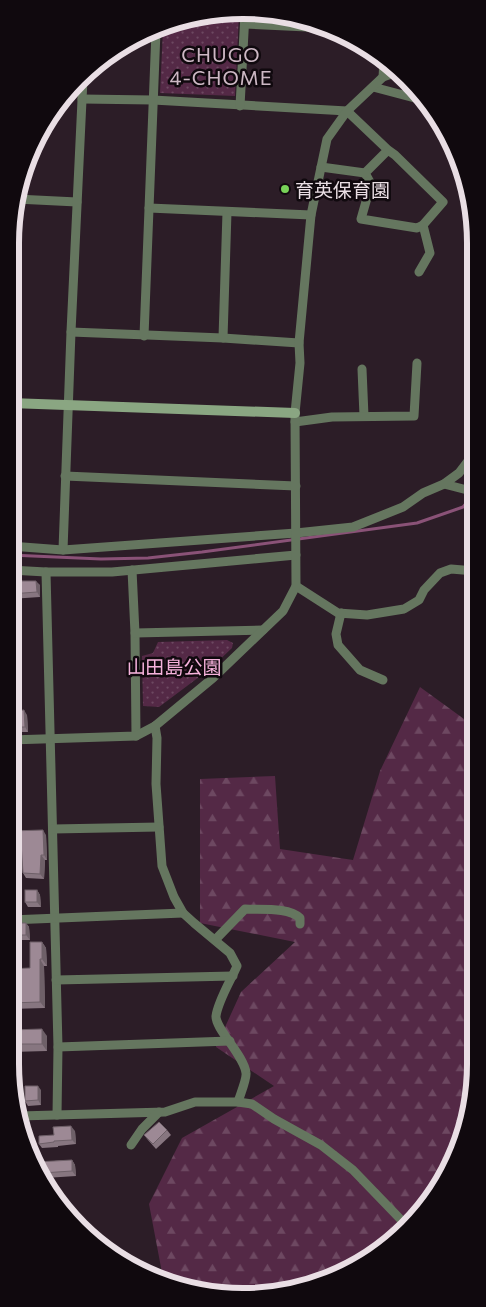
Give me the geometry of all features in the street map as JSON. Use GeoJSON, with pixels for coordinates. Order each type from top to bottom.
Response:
{"type":"FeatureCollection","features":[{"type":"Feature","properties":{"kind":"street"},"geometry":{"type":"LineString","coordinates":[[240,106],[245,19]]}},
{"type":"Feature","properties":{"kind":"street"},"geometry":{"type":"LineString","coordinates":[[245,24],[303,27]]}},
{"type":"Feature","properties":{"kind":"street"},"geometry":{"type":"LineString","coordinates":[[144,336],[156,37]]}},
{"type":"Feature","properties":{"kind":"street"},"geometry":{"type":"LineString","coordinates":[[383,77],[384,68]]}},
{"type":"Feature","properties":{"kind":"street"},"geometry":{"type":"LineString","coordinates":[[19,740],[136,736],[155,726],[213,678],[283,611],[296,586],[295,418],[300,363],[299,343],[312,215],[321,167],[327,139],[347,111],[383,77],[391,74]]}},
{"type":"Feature","properties":{"kind":"street"},"geometry":{"type":"LineString","coordinates":[[63,550],[83,85]]}},
{"type":"Feature","properties":{"kind":"street"},"geometry":{"type":"LineString","coordinates":[[373,87],[414,98]]}},
{"type":"Feature","properties":{"kind":"street"},"geometry":{"type":"LineString","coordinates":[[82,99],[153,100],[347,111],[388,150],[395,154],[443,202],[423,225],[417,228],[360,220],[371,184],[365,173]]}},
{"type":"Feature","properties":{"kind":"street"},"geometry":{"type":"LineString","coordinates":[[365,173],[388,150]]}},
{"type":"Feature","properties":{"kind":"street"},"geometry":{"type":"LineString","coordinates":[[321,167],[365,173]]}},
{"type":"Feature","properties":{"kind":"street"},"geometry":{"type":"LineString","coordinates":[[23,199],[77,202]]}},
{"type":"Feature","properties":{"kind":"street"},"geometry":{"type":"LineString","coordinates":[[149,208],[312,215]]}},
{"type":"Feature","properties":{"kind":"street"},"geometry":{"type":"LineString","coordinates":[[223,338],[228,212]]}},
{"type":"Feature","properties":{"kind":"street"},"geometry":{"type":"LineString","coordinates":[[419,272],[430,253],[423,225]]}},
{"type":"Feature","properties":{"kind":"street"},"geometry":{"type":"LineString","coordinates":[[71,332],[299,343]]}},
{"type":"Feature","properties":{"kind":"street"},"geometry":{"type":"LineString","coordinates":[[19,403],[69,404],[295,418],[414,416],[416,363]]}},
{"type":"Feature","properties":{"kind":"street"},"geometry":{"type":"LineString","coordinates":[[362,369],[364,416]]}},
{"type":"Feature","properties":{"kind":"street"},"geometry":{"type":"LineString","coordinates":[[19,547],[63,550],[353,527],[403,507],[423,493],[444,484],[459,473],[467,462]]}},
{"type":"Feature","properties":{"kind":"street"},"geometry":{"type":"LineString","coordinates":[[66,476],[296,486]]}},
{"type":"Feature","properties":{"kind":"street"},"geometry":{"type":"LineString","coordinates":[[444,484],[467,490]]}},
{"type":"Feature","properties":{"kind":"street"},"geometry":{"type":"LineString","coordinates":[[19,570],[112,572],[296,551]]}},
{"type":"Feature","properties":{"kind":"street"},"geometry":{"type":"LineString","coordinates":[[296,586],[338,613],[367,615],[404,610],[419,600],[424,590],[440,573],[451,569],[467,570]]}},
{"type":"Feature","properties":{"kind":"street"},"geometry":{"type":"LineString","coordinates":[[132,570],[136,736]]}},
{"type":"Feature","properties":{"kind":"street"},"geometry":{"type":"LineString","coordinates":[[46,572],[58,1047],[57,1115]]}},
{"type":"Feature","properties":{"kind":"street"},"geometry":{"type":"LineString","coordinates":[[342,613],[336,634],[338,645],[360,670],[383,680]]}},
{"type":"Feature","properties":{"kind":"street"},"geometry":{"type":"LineString","coordinates":[[135,633],[263,630]]}},
{"type":"Feature","properties":{"kind":"street"},"geometry":{"type":"LineString","coordinates":[[155,726],[157,738],[156,784],[158,827],[162,866],[174,897],[183,913],[230,953],[237,966],[218,1007],[216,1018],[219,1027],[241,1060],[246,1074],[238,1102]]}},
{"type":"Feature","properties":{"kind":"street"},"geometry":{"type":"LineString","coordinates":[[53,829],[158,827]]}},
{"type":"Feature","properties":{"kind":"street"},"geometry":{"type":"LineString","coordinates":[[215,940],[245,910],[288,911],[300,918],[300,924]]}},
{"type":"Feature","properties":{"kind":"street"},"geometry":{"type":"LineString","coordinates":[[19,920],[183,913]]}},
{"type":"Feature","properties":{"kind":"street"},"geometry":{"type":"LineString","coordinates":[[56,980],[232,976]]}},
{"type":"Feature","properties":{"kind":"street"},"geometry":{"type":"LineString","coordinates":[[58,1047],[230,1041]]}},
{"type":"Feature","properties":{"kind":"street"},"geometry":{"type":"LineString","coordinates":[[25,1116],[165,1112],[195,1102],[238,1102],[252,1104],[321,1146],[353,1170],[403,1222]]}},
{"type":"Feature","properties":{"kind":"street"},"geometry":{"type":"LineString","coordinates":[[131,1145],[142,1129],[158,1112]]}},
{"type":"Feature","properties":{"kind":"green space"},"geometry":{"type":"Polygon","coordinates":[[[239,19],[235,96],[160,93],[163,34],[199,23],[239,19]]]}},
{"type":"Feature","properties":{"kind":"green space","name":"山田島公園"},"geometry":{"type":"Polygon","coordinates":[[[227,640],[233,643],[232,648],[211,668],[159,707],[143,706],[142,656],[153,653],[158,642],[227,640]]]}},
{"type":"Feature","properties":{"kind":"green space"},"geometry":{"type":"Polygon","coordinates":[[[420,687],[467,721],[467,1079],[460,1122],[450,1150],[429,1189],[402,1223],[368,1250],[329,1271],[301,1281],[258,1288],[228,1288],[199,1284],[162,1273],[149,1204],[182,1138],[274,1086],[216,1047],[241,992],[295,942],[200,923],[200,779],[275,776],[280,849],[353,860],[380,771],[420,687]]]}},
{"type":"Feature","properties":{"kind":"building"},"geometry":{"type":"Polygon","coordinates":[[[19,576],[20,581],[36,581],[37,592],[19,593],[19,576]]]}},
{"type":"Feature","properties":{"kind":"building"},"geometry":{"type":"Polygon","coordinates":[[[19,710],[24,710],[25,727],[19,727],[19,710]]]}},
{"type":"Feature","properties":{"kind":"building"},"geometry":{"type":"Polygon","coordinates":[[[43,830],[44,855],[41,855],[40,874],[23,873],[19,831],[43,830]]]}},
{"type":"Feature","properties":{"kind":"building"},"geometry":{"type":"Polygon","coordinates":[[[25,890],[37,890],[37,902],[25,902],[25,890]]]}},
{"type":"Feature","properties":{"kind":"building"},"geometry":{"type":"Polygon","coordinates":[[[19,923],[26,923],[26,935],[19,935],[19,923]]]}},
{"type":"Feature","properties":{"kind":"building"},"geometry":{"type":"Polygon","coordinates":[[[30,942],[42,942],[40,1002],[19,1003],[19,969],[30,968],[30,942]]]}},
{"type":"Feature","properties":{"kind":"building"},"geometry":{"type":"Polygon","coordinates":[[[42,1029],[42,1044],[19,1044],[19,1030],[42,1029]]]}},
{"type":"Feature","properties":{"kind":"building"},"geometry":{"type":"Polygon","coordinates":[[[25,1086],[38,1086],[38,1100],[25,1101],[25,1086]]]}},
{"type":"Feature","properties":{"kind":"building"},"geometry":{"type":"Polygon","coordinates":[[[159,1122],[167,1130],[153,1144],[144,1135],[159,1122]]]}},
{"type":"Feature","properties":{"kind":"building"},"geometry":{"type":"Polygon","coordinates":[[[71,1126],[72,1140],[39,1144],[39,1136],[54,1135],[53,1127],[71,1126]]]}},
{"type":"Feature","properties":{"kind":"building"},"geometry":{"type":"Polygon","coordinates":[[[72,1160],[72,1171],[47,1173],[41,1162],[72,1160]]]}},
{"type":"Feature","properties":{"kind":"waterway"},"geometry":{"type":"LineString","coordinates":[[19,555],[101,559],[148,558],[202,552],[417,523],[463,507],[467,502]]}},
{"type":"Feature","properties":{"kind":"place","name":"育英保育園"},"geometry":{"type":"Point","coordinates":[285,189]}},
{"type":"Feature","properties":{"kind":"district","name":"CHUGO 4-CHOME"},"geometry":{"type":"Point","coordinates":[221,66]}}]}
